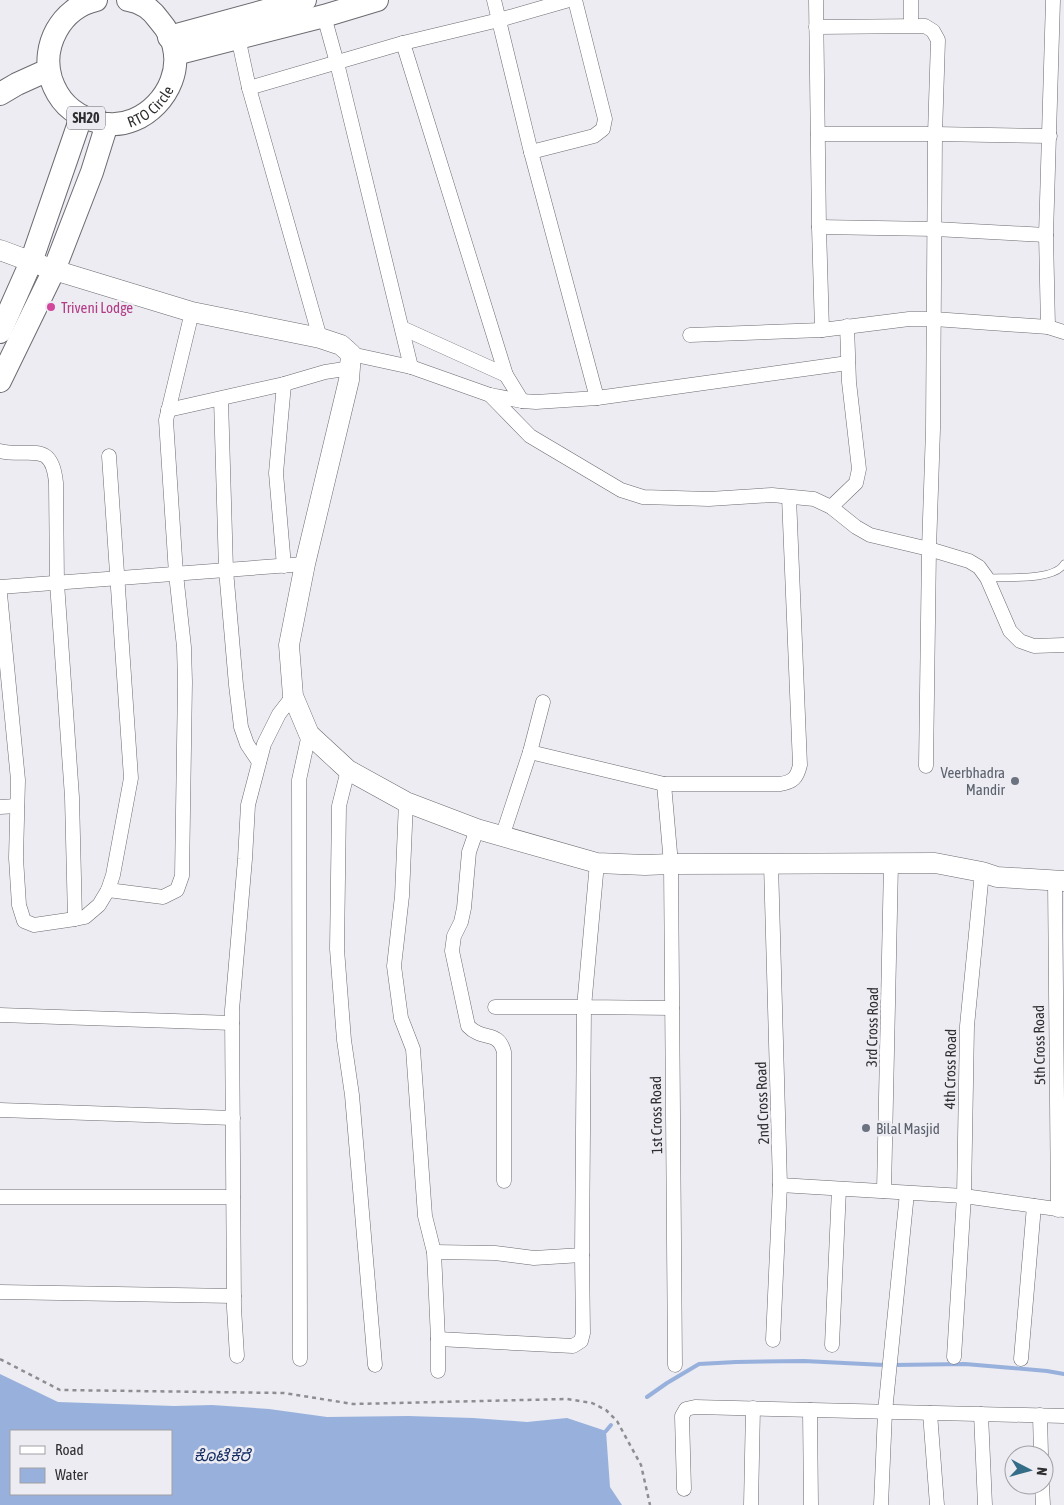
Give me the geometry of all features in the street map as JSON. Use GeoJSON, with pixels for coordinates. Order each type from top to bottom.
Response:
{"type":"FeatureCollection","features":[{"type":"Feature","properties":{"kind":"main road","name":"RTO Circle"},"geometry":{"type":"LineString","coordinates":[[96,0],[84,3],[63,19],[50,43],[48,70],[54,89],[66,105],[81,117],[107,124],[123,123],[139,118],[152,109],[163,97],[171,82],[174,66],[172,45]]}},
{"type":"Feature","properties":{"kind":"main road"},"geometry":{"type":"LineString","coordinates":[[172,45],[305,0]]}},
{"type":"Feature","properties":{"kind":"main road"},"geometry":{"type":"LineString","coordinates":[[172,45],[238,37],[324,16],[377,0]]}},
{"type":"Feature","properties":{"kind":"main road"},"geometry":{"type":"LineString","coordinates":[[143,3],[167,30],[172,45]]}},
{"type":"Feature","properties":{"kind":"main road"},"geometry":{"type":"LineString","coordinates":[[0,94],[48,70]]}},
{"type":"Feature","properties":{"kind":"main road","name":"SH20"},"geometry":{"type":"LineString","coordinates":[[0,381],[7,345],[31,262],[81,117]]}},
{"type":"Feature","properties":{"kind":"main road","name":"SH20"},"geometry":{"type":"LineString","coordinates":[[7,345],[54,270],[92,172],[107,124]]}},
{"type":"Feature","properties":{"kind":"street"},"geometry":{"type":"LineString","coordinates":[[494,0],[531,152],[597,398]]}},
{"type":"Feature","properties":{"kind":"street"},"geometry":{"type":"LineString","coordinates":[[249,88],[403,43],[499,20],[569,0]]}},
{"type":"Feature","properties":{"kind":"street"},"geometry":{"type":"LineString","coordinates":[[531,152],[594,136],[603,129],[606,119],[575,0]]}},
{"type":"Feature","properties":{"kind":"street"},"geometry":{"type":"LineString","coordinates":[[816,0],[822,330]]}},
{"type":"Feature","properties":{"kind":"street"},"geometry":{"type":"LineString","coordinates":[[911,25],[912,0]]}},
{"type":"Feature","properties":{"kind":"street"},"geometry":{"type":"LineString","coordinates":[[1048,327],[1046,235],[1053,0]]}},
{"type":"Feature","properties":{"kind":"street"},"geometry":{"type":"LineString","coordinates":[[324,16],[338,63],[411,367]]}},
{"type":"Feature","properties":{"kind":"street"},"geometry":{"type":"LineString","coordinates":[[816,27],[925,26],[934,31],[938,40],[926,766]]}},
{"type":"Feature","properties":{"kind":"street"},"geometry":{"type":"LineString","coordinates":[[238,37],[249,88],[320,338]]}},
{"type":"Feature","properties":{"kind":"street"},"geometry":{"type":"LineString","coordinates":[[403,43],[506,375],[522,401]]}},
{"type":"Feature","properties":{"kind":"street"},"geometry":{"type":"LineString","coordinates":[[818,134],[1050,136]]}},
{"type":"Feature","properties":{"kind":"street"},"geometry":{"type":"LineString","coordinates":[[819,227],[935,229],[1046,235]]}},
{"type":"Feature","properties":{"kind":"street"},"geometry":{"type":"LineString","coordinates":[[0,250],[54,270],[192,312],[320,338],[342,345],[351,361],[305,564],[289,645],[293,696],[308,734],[348,770],[406,802],[477,829],[597,864],[935,863],[982,872],[997,877],[1059,881]]}},
{"type":"Feature","properties":{"kind":"street"},"geometry":{"type":"LineString","coordinates":[[108,890],[163,897],[177,890],[182,876],[184,647],[176,574],[166,420],[192,312]]}},
{"type":"Feature","properties":{"kind":"street"},"geometry":{"type":"LineString","coordinates":[[690,335],[822,330],[909,319],[1048,327],[1064,332]]}},
{"type":"Feature","properties":{"kind":"street"},"geometry":{"type":"LineString","coordinates":[[831,507],[856,483],[859,469],[848,363],[847,326]]}},
{"type":"Feature","properties":{"kind":"street"},"geometry":{"type":"LineString","coordinates":[[402,328],[506,375]]}},
{"type":"Feature","properties":{"kind":"street"},"geometry":{"type":"LineString","coordinates":[[168,410],[284,384],[325,372],[351,361],[411,367],[490,395],[522,401],[597,398],[848,363]]}},
{"type":"Feature","properties":{"kind":"street"},"geometry":{"type":"LineString","coordinates":[[284,384],[276,474],[284,566]]}},
{"type":"Feature","properties":{"kind":"street"},"geometry":{"type":"LineString","coordinates":[[490,395],[530,436],[621,490],[631,494],[643,497],[709,499],[772,495],[814,499],[831,507],[856,527],[870,535],[969,561],[979,567],[987,578],[1010,631],[1020,640],[1034,646],[1064,645]]}},
{"type":"Feature","properties":{"kind":"street"},"geometry":{"type":"LineString","coordinates":[[221,399],[226,570],[241,727],[247,744],[259,762]]}},
{"type":"Feature","properties":{"kind":"street"},"geometry":{"type":"LineString","coordinates":[[0,453],[39,453],[49,457],[55,469],[57,583],[71,787],[75,920]]}},
{"type":"Feature","properties":{"kind":"street"},"geometry":{"type":"LineString","coordinates":[[0,594],[18,780],[16,858],[19,905],[24,921],[34,925],[75,920],[85,916],[99,905],[108,890],[113,875],[131,778],[109,456]]}},
{"type":"Feature","properties":{"kind":"street"},"geometry":{"type":"LineString","coordinates":[[530,752],[664,784],[780,784],[791,782],[797,776],[800,765],[789,497]]}},
{"type":"Feature","properties":{"kind":"street"},"geometry":{"type":"LineString","coordinates":[[0,587],[305,564]]}},
{"type":"Feature","properties":{"kind":"street"},"geometry":{"type":"LineString","coordinates":[[237,1356],[234,1296],[232,1023],[248,804],[264,744],[280,714],[293,696]]}},
{"type":"Feature","properties":{"kind":"street"},"geometry":{"type":"LineString","coordinates":[[502,837],[530,752],[543,702]]}},
{"type":"Feature","properties":{"kind":"street"},"geometry":{"type":"LineString","coordinates":[[300,1360],[299,780],[308,734]]}},
{"type":"Feature","properties":{"kind":"street"},"geometry":{"type":"LineString","coordinates":[[348,770],[339,806],[337,949],[344,1040],[352,1095],[375,1365]]}},
{"type":"Feature","properties":{"kind":"street","name":"1st Cross Road"},"geometry":{"type":"LineString","coordinates":[[664,784],[671,864],[675,1365]]}},
{"type":"Feature","properties":{"kind":"street"},"geometry":{"type":"LineString","coordinates":[[406,802],[402,896],[394,966],[401,1018],[413,1049],[425,1216],[434,1252],[438,1371]]}},
{"type":"Feature","properties":{"kind":"street"},"geometry":{"type":"LineString","coordinates":[[0,807],[17,806]]}},
{"type":"Feature","properties":{"kind":"street"},"geometry":{"type":"LineString","coordinates":[[477,829],[469,852],[464,908],[461,922],[454,936],[452,951],[468,1026],[475,1033],[496,1038],[502,1044],[504,1052],[504,1181]]}},
{"type":"Feature","properties":{"kind":"street"},"geometry":{"type":"LineString","coordinates":[[438,1339],[573,1346],[581,1341],[583,1333],[584,1007],[597,864]]}},
{"type":"Feature","properties":{"kind":"street","name":"2nd Cross Road"},"geometry":{"type":"LineString","coordinates":[[771,864],[780,1185],[773,1340]]}},
{"type":"Feature","properties":{"kind":"street","name":"3rd Cross Road"},"geometry":{"type":"LineString","coordinates":[[884,1191],[891,864]]}},
{"type":"Feature","properties":{"kind":"street","name":"4th Cross Road"},"geometry":{"type":"LineString","coordinates":[[954,1356],[964,1196],[966,1026],[982,872]]}},
{"type":"Feature","properties":{"kind":"street","name":"5th Cross Road"},"geometry":{"type":"LineString","coordinates":[[1059,881],[1061,1210]]}},
{"type":"Feature","properties":{"kind":"street"},"geometry":{"type":"LineString","coordinates":[[495,1007],[672,1008]]}},
{"type":"Feature","properties":{"kind":"street"},"geometry":{"type":"LineString","coordinates":[[0,1015],[232,1023]]}},
{"type":"Feature","properties":{"kind":"street"},"geometry":{"type":"LineString","coordinates":[[0,1110],[233,1118]]}},
{"type":"Feature","properties":{"kind":"street"},"geometry":{"type":"LineString","coordinates":[[780,1185],[964,1196],[1061,1210]]}},
{"type":"Feature","properties":{"kind":"street"},"geometry":{"type":"LineString","coordinates":[[832,1345],[839,1188]]}},
{"type":"Feature","properties":{"kind":"street"},"geometry":{"type":"LineString","coordinates":[[881,1505],[885,1412],[908,1193]]}},
{"type":"Feature","properties":{"kind":"street"},"geometry":{"type":"LineString","coordinates":[[0,1197],[234,1197]]}},
{"type":"Feature","properties":{"kind":"street"},"geometry":{"type":"LineString","coordinates":[[1021,1359],[1034,1206]]}},
{"type":"Feature","properties":{"kind":"street"},"geometry":{"type":"LineString","coordinates":[[434,1252],[495,1253],[534,1258],[582,1255]]}},
{"type":"Feature","properties":{"kind":"street"},"geometry":{"type":"LineString","coordinates":[[0,1292],[234,1296]]}},
{"type":"Feature","properties":{"kind":"street"},"geometry":{"type":"LineString","coordinates":[[684,1489],[682,1416],[686,1409],[695,1407],[1064,1416]]}},
{"type":"Feature","properties":{"kind":"street"},"geometry":{"type":"LineString","coordinates":[[751,1505],[753,1408]]}},
{"type":"Feature","properties":{"kind":"street"},"geometry":{"type":"LineString","coordinates":[[810,1410],[811,1505]]}},
{"type":"Feature","properties":{"kind":"street"},"geometry":{"type":"LineString","coordinates":[[930,1413],[937,1505]]}},
{"type":"Feature","properties":{"kind":"street"},"geometry":{"type":"LineString","coordinates":[[981,1414],[985,1505]]}},
{"type":"Feature","properties":{"kind":"street"},"geometry":{"type":"LineString","coordinates":[[1040,1416],[1041,1445]]}},
{"type":"Feature","properties":{"kind":"lane"},"geometry":{"type":"LineString","coordinates":[[987,578],[1044,576],[1055,573],[1064,564]]}},
{"type":"Feature","properties":{"kind":"path"},"geometry":{"type":"LineString","coordinates":[[0,1359],[60,1390],[284,1393],[354,1404],[567,1399],[592,1403],[606,1410],[620,1426],[641,1465],[650,1505]]}},
{"type":"Feature","properties":{"kind":"water","name":"ಕೊಟೆ ಕೆರೆ"},"geometry":{"type":"Polygon","coordinates":[[[0,1374],[58,1402],[174,1406],[212,1405],[269,1409],[327,1417],[408,1416],[527,1422],[567,1418],[606,1431],[610,1487],[622,1505],[0,1505],[0,1374]]]}},
{"type":"Feature","properties":{"kind":"waterway"},"geometry":{"type":"LineString","coordinates":[[647,1397],[699,1364],[804,1361],[884,1365]]}},
{"type":"Feature","properties":{"kind":"waterway"},"geometry":{"type":"LineString","coordinates":[[893,1365],[965,1364],[1064,1374]]}},
{"type":"Feature","properties":{"kind":"waterway"},"geometry":{"type":"LineString","coordinates":[[606,1431],[611,1425]]}},
{"type":"Feature","properties":{"kind":"place","name":"Triveni Lodge"},"geometry":{"type":"Point","coordinates":[51,307]}},
{"type":"Feature","properties":{"kind":"place","name":"Veerbhadra Mandir"},"geometry":{"type":"Point","coordinates":[1015,781]}},
{"type":"Feature","properties":{"kind":"place","name":"Bilal Masjid"},"geometry":{"type":"Point","coordinates":[866,1128]}}]}
